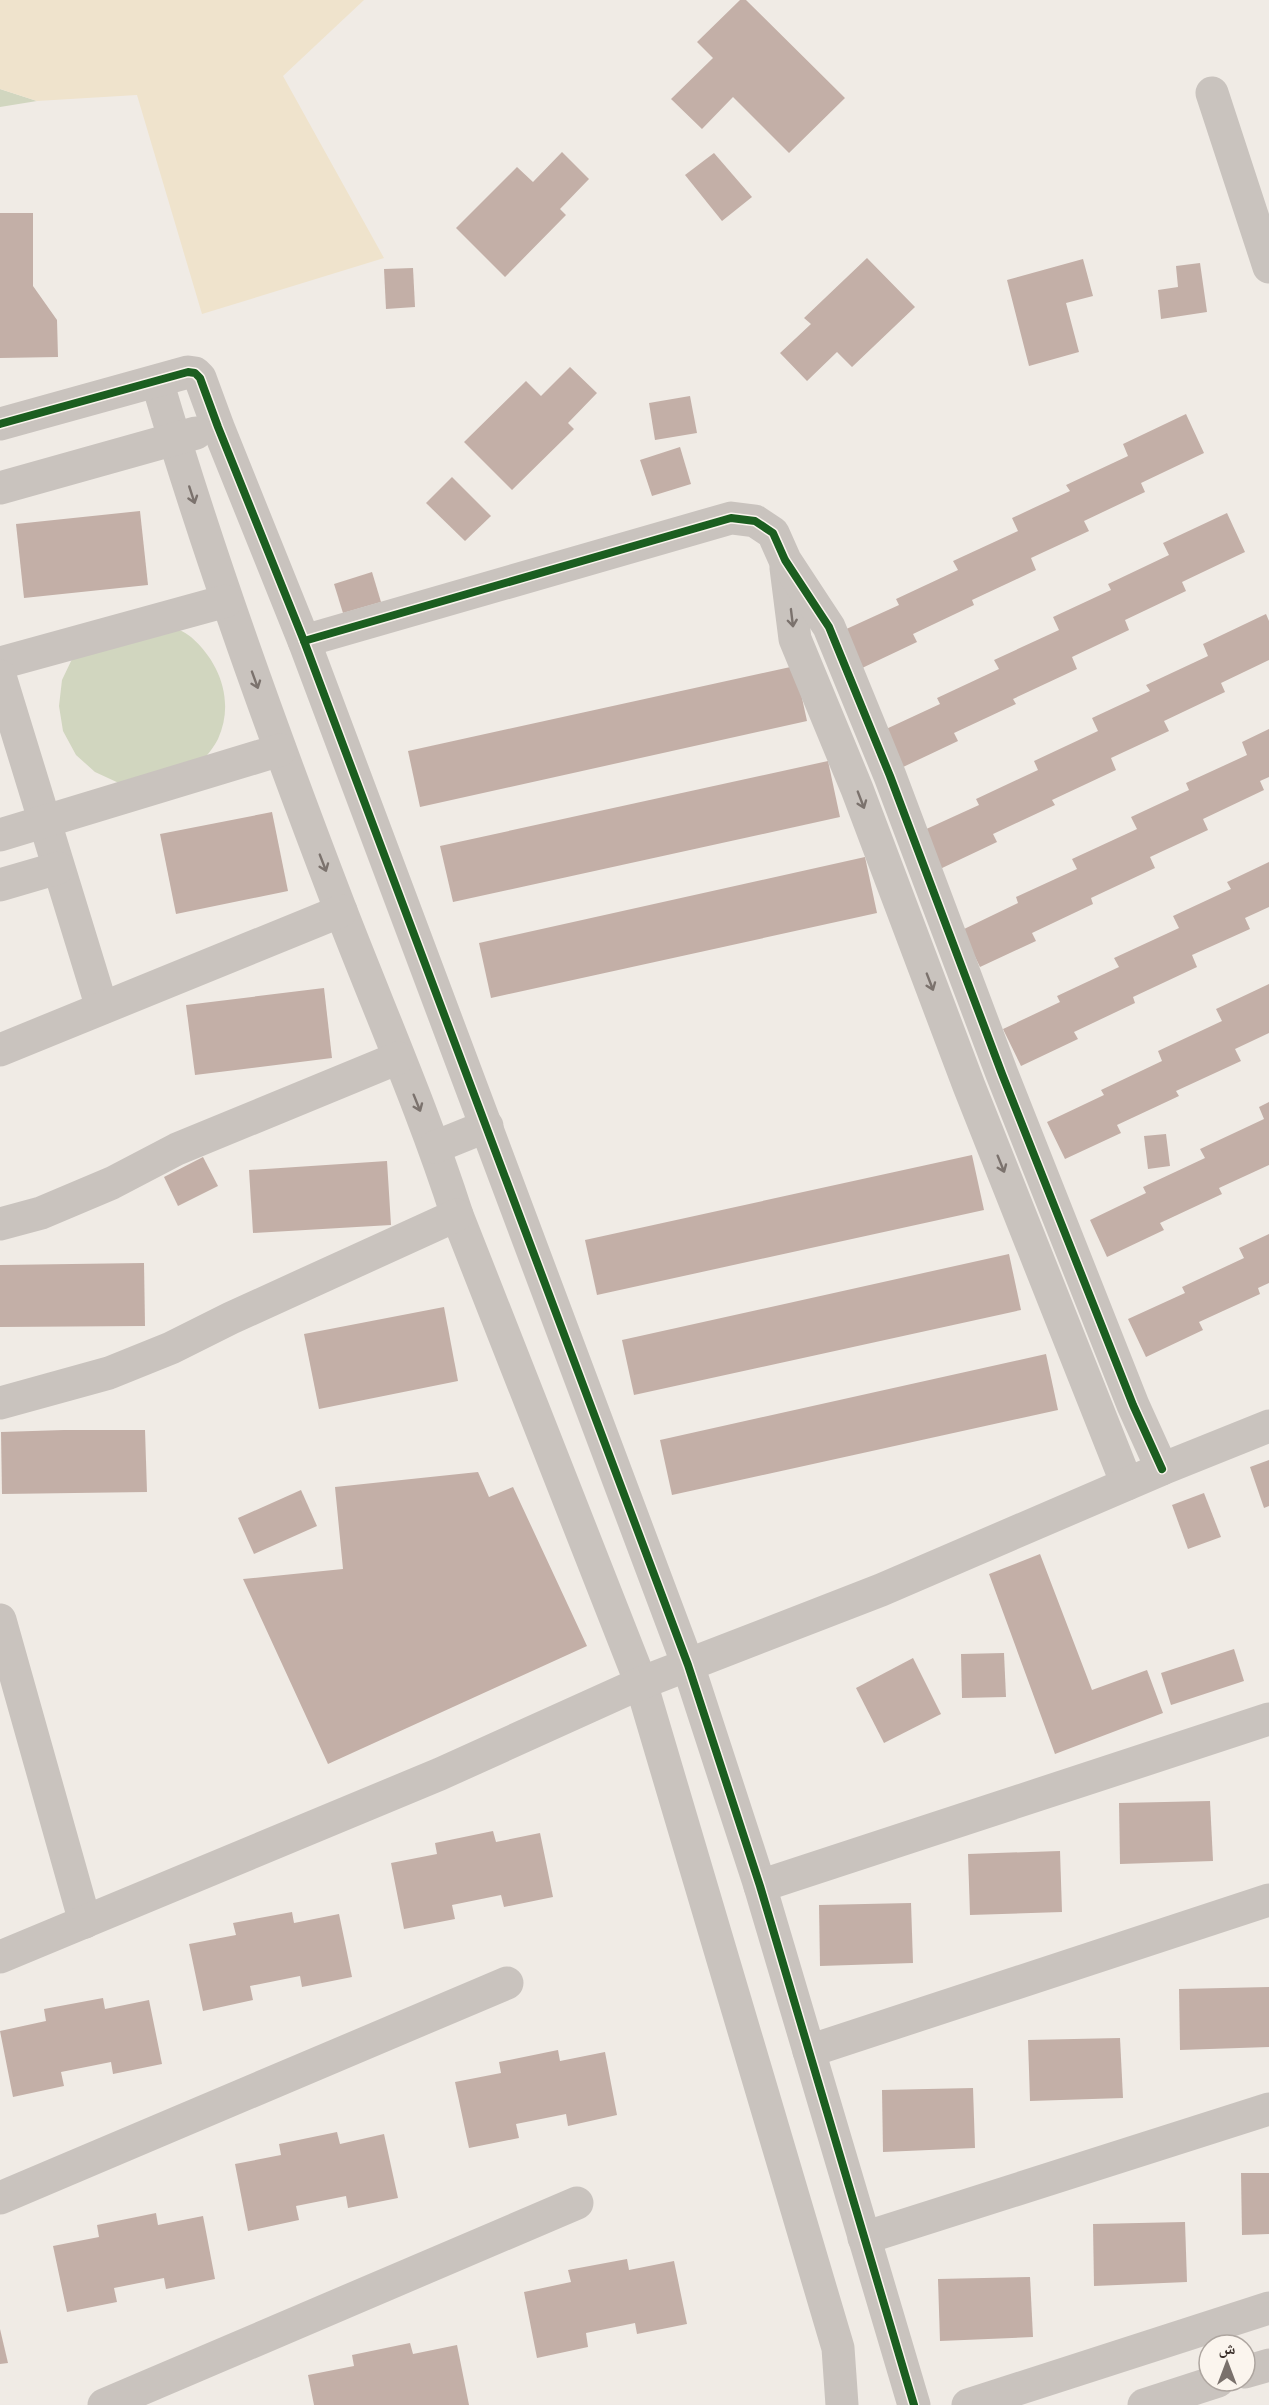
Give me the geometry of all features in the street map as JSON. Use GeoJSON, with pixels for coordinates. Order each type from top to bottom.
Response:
{"type":"FeatureCollection","features":[{"type":"Feature","properties":{"kind":"street"},"geometry":{"type":"LineString","coordinates":[[1212,93],[1269,267]]}},
{"type":"Feature","properties":{"kind":"street"},"geometry":{"type":"LineString","coordinates":[[0,424],[188,372],[195,373],[200,378],[304,641],[688,1665],[760,1886],[914,2405]]}},
{"type":"Feature","properties":{"kind":"street"},"geometry":{"type":"LineString","coordinates":[[157,381],[226,601],[280,750],[398,1058],[435,1147],[457,1215],[641,1683],[838,2348],[842,2405]]}},
{"type":"Feature","properties":{"kind":"street"},"geometry":{"type":"LineString","coordinates":[[0,488],[218,427]]}},
{"type":"Feature","properties":{"kind":"street"},"geometry":{"type":"LineString","coordinates":[[304,641],[731,518],[755,521],[773,532],[785,560],[829,627],[890,776],[1002,1074],[1133,1405],[1162,1469]]}},
{"type":"Feature","properties":{"kind":"street"},"geometry":{"type":"LineString","coordinates":[[785,560],[795,639],[857,789],[969,1086],[1127,1484]]}},
{"type":"Feature","properties":{"kind":"street"},"geometry":{"type":"LineString","coordinates":[[0,663],[226,601]]}},
{"type":"Feature","properties":{"kind":"street"},"geometry":{"type":"LineString","coordinates":[[0,676],[102,1008]]}},
{"type":"Feature","properties":{"kind":"street"},"geometry":{"type":"LineString","coordinates":[[0,835],[280,750]]}},
{"type":"Feature","properties":{"kind":"street"},"geometry":{"type":"LineString","coordinates":[[0,885],[58,868]]}},
{"type":"Feature","properties":{"kind":"street"},"geometry":{"type":"LineString","coordinates":[[0,1050],[341,911]]}},
{"type":"Feature","properties":{"kind":"street"},"geometry":{"type":"LineString","coordinates":[[0,1224],[41,1213],[112,1182],[177,1149],[398,1058]]}},
{"type":"Feature","properties":{"kind":"street"},"geometry":{"type":"LineString","coordinates":[[969,1086],[1002,1074]]}},
{"type":"Feature","properties":{"kind":"street"},"geometry":{"type":"LineString","coordinates":[[435,1147],[487,1126]]}},
{"type":"Feature","properties":{"kind":"street"},"geometry":{"type":"LineString","coordinates":[[0,1403],[110,1373],[171,1348],[231,1318],[457,1215]]}},
{"type":"Feature","properties":{"kind":"street"},"geometry":{"type":"LineString","coordinates":[[0,1957],[440,1774],[641,1683],[880,1590],[1162,1469],[1269,1426]]}},
{"type":"Feature","properties":{"kind":"street"},"geometry":{"type":"LineString","coordinates":[[0,1620],[85,1922]]}},
{"type":"Feature","properties":{"kind":"street"},"geometry":{"type":"LineString","coordinates":[[760,1886],[1269,1719]]}},
{"type":"Feature","properties":{"kind":"street"},"geometry":{"type":"LineString","coordinates":[[809,2051],[1269,1900]]}},
{"type":"Feature","properties":{"kind":"street"},"geometry":{"type":"LineString","coordinates":[[0,2198],[507,1983]]}},
{"type":"Feature","properties":{"kind":"street"},"geometry":{"type":"LineString","coordinates":[[864,2238],[1269,2109]]}},
{"type":"Feature","properties":{"kind":"street"},"geometry":{"type":"LineString","coordinates":[[104,2405],[577,2203]]}},
{"type":"Feature","properties":{"kind":"street"},"geometry":{"type":"LineString","coordinates":[[968,2405],[1269,2308]]}},
{"type":"Feature","properties":{"kind":"street"},"geometry":{"type":"LineString","coordinates":[[1144,2405],[1197,2388]]}},
{"type":"Feature","properties":{"kind":"green space"},"geometry":{"type":"Polygon","coordinates":[[[0,89],[37,101],[0,107],[0,89]]]}},
{"type":"Feature","properties":{"kind":"green space"},"geometry":{"type":"Polygon","coordinates":[[[166,624],[191,637],[210,658],[222,684],[225,697],[223,725],[216,742],[202,762],[121,784],[95,772],[76,755],[63,731],[59,706],[62,680],[73,657],[166,624]]]}},
{"type":"Feature","properties":{"kind":"sand"},"geometry":{"type":"Polygon","coordinates":[[[0,0],[364,0],[283,76],[384,258],[202,314],[137,95],[37,101],[0,89],[0,0]]]}},
{"type":"Feature","properties":{"kind":"building"},"geometry":{"type":"Polygon","coordinates":[[[740,0],[746,0],[845,98],[789,153],[733,97],[702,129],[671,99],[713,58],[697,42],[740,0]]]}},
{"type":"Feature","properties":{"kind":"building"},"geometry":{"type":"Polygon","coordinates":[[[562,152],[589,179],[560,209],[566,215],[505,277],[456,228],[517,167],[533,182],[562,152]]]}},
{"type":"Feature","properties":{"kind":"building"},"geometry":{"type":"Polygon","coordinates":[[[714,153],[752,197],[722,221],[685,175],[714,153]]]}},
{"type":"Feature","properties":{"kind":"building"},"geometry":{"type":"Polygon","coordinates":[[[0,213],[33,213],[33,286],[57,320],[58,357],[0,358],[0,213]]]}},
{"type":"Feature","properties":{"kind":"building"},"geometry":{"type":"Polygon","coordinates":[[[867,258],[915,307],[852,367],[837,352],[807,381],[780,353],[811,324],[804,318],[867,258]]]}},
{"type":"Feature","properties":{"kind":"building"},"geometry":{"type":"Polygon","coordinates":[[[1083,259],[1093,296],[1066,303],[1079,352],[1029,366],[1007,280],[1083,259]]]}},
{"type":"Feature","properties":{"kind":"building"},"geometry":{"type":"Polygon","coordinates":[[[1200,263],[1207,312],[1161,319],[1158,290],[1178,287],[1176,266],[1200,263]]]}},
{"type":"Feature","properties":{"kind":"building"},"geometry":{"type":"Polygon","coordinates":[[[413,268],[415,307],[386,309],[384,269],[413,268]]]}},
{"type":"Feature","properties":{"kind":"building"},"geometry":{"type":"Polygon","coordinates":[[[570,367],[597,393],[568,423],[574,429],[512,490],[464,442],[526,381],[541,396],[570,367]]]}},
{"type":"Feature","properties":{"kind":"building"},"geometry":{"type":"Polygon","coordinates":[[[690,396],[697,433],[655,440],[649,403],[690,396]]]}},
{"type":"Feature","properties":{"kind":"building"},"geometry":{"type":"Polygon","coordinates":[[[1186,414],[1204,453],[1141,483],[1145,492],[1084,521],[1089,531],[1031,558],[1036,570],[972,600],[974,605],[913,634],[917,642],[860,669],[842,631],[899,605],[896,599],[958,570],[953,561],[1018,531],[1012,518],[1070,491],[1066,485],[1128,456],[1123,444],[1186,414]]]}},
{"type":"Feature","properties":{"kind":"building"},"geometry":{"type":"Polygon","coordinates":[[[680,447],[691,484],[652,496],[640,460],[680,447]]]}},
{"type":"Feature","properties":{"kind":"building"},"geometry":{"type":"Polygon","coordinates":[[[452,477],[491,516],[465,541],[426,503],[452,477]]]}},
{"type":"Feature","properties":{"kind":"building"},"geometry":{"type":"Polygon","coordinates":[[[140,511],[148,585],[24,598],[16,524],[140,511]]]}},
{"type":"Feature","properties":{"kind":"building"},"geometry":{"type":"Polygon","coordinates":[[[1227,513],[1245,552],[1182,582],[1186,591],[1125,620],[1129,630],[1072,657],[1077,669],[1013,699],[1016,704],[954,733],[958,741],[901,768],[884,730],[940,704],[937,698],[999,669],[994,660],[1059,630],[1053,617],[1111,590],[1108,584],[1169,555],[1163,543],[1227,513]]]}},
{"type":"Feature","properties":{"kind":"building"},"geometry":{"type":"Polygon","coordinates":[[[372,572],[381,602],[343,613],[334,584],[372,572]]]}},
{"type":"Feature","properties":{"kind":"building"},"geometry":{"type":"Polygon","coordinates":[[[1266,614],[1269,621],[1269,660],[1221,683],[1225,692],[1164,721],[1169,731],[1111,758],[1116,770],[1052,800],[1055,805],[993,834],[997,842],[940,869],[922,831],[979,805],[976,799],[1038,770],[1034,761],[1098,731],[1092,718],[1150,691],[1146,685],[1208,656],[1203,644],[1266,614]]]}},
{"type":"Feature","properties":{"kind":"building"},"geometry":{"type":"Polygon","coordinates":[[[795,666],[807,721],[420,807],[408,751],[795,666]]]}},
{"type":"Feature","properties":{"kind":"building"},"geometry":{"type":"Polygon","coordinates":[[[1269,729],[1269,777],[1260,781],[1264,790],[1203,819],[1208,830],[1150,857],[1155,868],[1091,898],[1093,904],[1032,933],[1036,941],[980,967],[962,930],[1018,903],[1016,897],[1077,869],[1072,859],[1137,829],[1131,817],[1189,790],[1186,783],[1247,755],[1242,742],[1269,729]]]}},
{"type":"Feature","properties":{"kind":"building"},"geometry":{"type":"Polygon","coordinates":[[[828,761],[840,817],[453,902],[440,846],[828,761]]]}},
{"type":"Feature","properties":{"kind":"building"},"geometry":{"type":"Polygon","coordinates":[[[272,812],[288,891],[176,914],[160,834],[272,812]]]}},
{"type":"Feature","properties":{"kind":"building"},"geometry":{"type":"Polygon","coordinates":[[[865,857],[877,913],[491,998],[479,943],[865,857]]]}},
{"type":"Feature","properties":{"kind":"building"},"geometry":{"type":"Polygon","coordinates":[[[1269,862],[1269,907],[1245,918],[1250,929],[1192,955],[1197,967],[1133,997],[1135,1003],[1074,1032],[1078,1039],[1021,1066],[1003,1029],[1060,1002],[1057,996],[1119,967],[1114,958],[1179,928],[1173,916],[1231,889],[1227,882],[1269,862]]]}},
{"type":"Feature","properties":{"kind":"building"},"geometry":{"type":"Polygon","coordinates":[[[1269,984],[1269,1033],[1235,1049],[1241,1061],[1176,1091],[1179,1096],[1117,1125],[1121,1133],[1065,1159],[1047,1122],[1104,1095],[1101,1090],[1162,1061],[1158,1051],[1222,1021],[1216,1009],[1269,984]]]}},
{"type":"Feature","properties":{"kind":"building"},"geometry":{"type":"Polygon","coordinates":[[[324,988],[332,1058],[195,1075],[186,1005],[324,988]]]}},
{"type":"Feature","properties":{"kind":"building"},"geometry":{"type":"Polygon","coordinates":[[[1269,1102],[1269,1165],[1219,1188],[1222,1194],[1160,1223],[1164,1230],[1107,1257],[1090,1220],[1146,1193],[1143,1187],[1205,1158],[1200,1149],[1264,1119],[1259,1107],[1269,1102]]]}},
{"type":"Feature","properties":{"kind":"building"},"geometry":{"type":"Polygon","coordinates":[[[1166,1134],[1170,1166],[1148,1169],[1144,1136],[1166,1134]]]}},
{"type":"Feature","properties":{"kind":"building"},"geometry":{"type":"Polygon","coordinates":[[[972,1155],[984,1210],[597,1295],[585,1240],[972,1155]]]}},
{"type":"Feature","properties":{"kind":"building"},"geometry":{"type":"Polygon","coordinates":[[[203,1157],[218,1186],[178,1206],[164,1177],[203,1157]]]}},
{"type":"Feature","properties":{"kind":"building"},"geometry":{"type":"Polygon","coordinates":[[[387,1161],[391,1225],[253,1233],[249,1170],[387,1161]]]}},
{"type":"Feature","properties":{"kind":"building"},"geometry":{"type":"Polygon","coordinates":[[[1269,1234],[1269,1283],[1258,1288],[1260,1294],[1199,1322],[1203,1330],[1146,1357],[1128,1319],[1185,1293],[1182,1287],[1244,1258],[1239,1248],[1269,1234]]]}},
{"type":"Feature","properties":{"kind":"building"},"geometry":{"type":"Polygon","coordinates":[[[1009,1254],[1021,1310],[634,1395],[622,1340],[1009,1254]]]}},
{"type":"Feature","properties":{"kind":"building"},"geometry":{"type":"Polygon","coordinates":[[[144,1263],[145,1326],[0,1327],[0,1265],[144,1263]]]}},
{"type":"Feature","properties":{"kind":"building"},"geometry":{"type":"Polygon","coordinates":[[[444,1307],[458,1381],[319,1409],[304,1334],[444,1307]]]}},
{"type":"Feature","properties":{"kind":"building"},"geometry":{"type":"Polygon","coordinates":[[[1046,1354],[1058,1410],[672,1495],[660,1440],[1046,1354]]]}},
{"type":"Feature","properties":{"kind":"building"},"geometry":{"type":"Polygon","coordinates":[[[145,1430],[147,1492],[2,1494],[1,1432],[145,1430]]]}},
{"type":"Feature","properties":{"kind":"building"},"geometry":{"type":"Polygon","coordinates":[[[1269,1460],[1269,1506],[1264,1508],[1250,1467],[1269,1460]]]}},
{"type":"Feature","properties":{"kind":"building"},"geometry":{"type":"Polygon","coordinates":[[[478,1472],[489,1497],[513,1487],[587,1646],[328,1764],[243,1579],[343,1569],[335,1487],[478,1472]]]}},
{"type":"Feature","properties":{"kind":"building"},"geometry":{"type":"Polygon","coordinates":[[[301,1490],[317,1526],[254,1554],[238,1518],[301,1490]]]}},
{"type":"Feature","properties":{"kind":"building"},"geometry":{"type":"Polygon","coordinates":[[[1204,1493],[1221,1537],[1188,1549],[1172,1505],[1204,1493]]]}},
{"type":"Feature","properties":{"kind":"building"},"geometry":{"type":"Polygon","coordinates":[[[1040,1554],[1092,1690],[1147,1670],[1163,1713],[1055,1754],[989,1574],[1040,1554]]]}},
{"type":"Feature","properties":{"kind":"building"},"geometry":{"type":"Polygon","coordinates":[[[1234,1649],[1244,1681],[1171,1705],[1161,1673],[1234,1649]]]}},
{"type":"Feature","properties":{"kind":"building"},"geometry":{"type":"Polygon","coordinates":[[[1004,1653],[1006,1697],[962,1698],[961,1654],[1004,1653]]]}},
{"type":"Feature","properties":{"kind":"building"},"geometry":{"type":"Polygon","coordinates":[[[913,1658],[941,1714],[884,1743],[856,1688],[913,1658]]]}},
{"type":"Feature","properties":{"kind":"building"},"geometry":{"type":"Polygon","coordinates":[[[1210,1801],[1213,1861],[1120,1864],[1119,1803],[1210,1801]]]}},
{"type":"Feature","properties":{"kind":"building"},"geometry":{"type":"Polygon","coordinates":[[[493,1831],[496,1842],[540,1833],[553,1897],[504,1907],[501,1895],[452,1905],[455,1919],[404,1929],[391,1863],[437,1854],[435,1843],[493,1831]]]}},
{"type":"Feature","properties":{"kind":"building"},"geometry":{"type":"Polygon","coordinates":[[[1060,1851],[1062,1912],[970,1915],[968,1854],[1060,1851]]]}},
{"type":"Feature","properties":{"kind":"building"},"geometry":{"type":"Polygon","coordinates":[[[911,1903],[913,1963],[820,1966],[819,1905],[911,1903]]]}},
{"type":"Feature","properties":{"kind":"building"},"geometry":{"type":"Polygon","coordinates":[[[292,1912],[294,1923],[339,1914],[352,1977],[302,1987],[300,1976],[250,1986],[253,2000],[203,2011],[189,1944],[236,1935],[233,1923],[292,1912]]]}},
{"type":"Feature","properties":{"kind":"building"},"geometry":{"type":"Polygon","coordinates":[[[1269,1987],[1269,2047],[1180,2050],[1179,1989],[1269,1987]]]}},
{"type":"Feature","properties":{"kind":"building"},"geometry":{"type":"Polygon","coordinates":[[[103,1998],[105,2009],[149,2000],[162,2064],[113,2074],[111,2062],[61,2072],[64,2086],[13,2097],[0,2031],[46,2021],[44,2009],[103,1998]]]}},
{"type":"Feature","properties":{"kind":"building"},"geometry":{"type":"Polygon","coordinates":[[[1120,2038],[1123,2098],[1030,2101],[1028,2040],[1120,2038]]]}},
{"type":"Feature","properties":{"kind":"building"},"geometry":{"type":"Polygon","coordinates":[[[558,2050],[560,2061],[605,2052],[617,2115],[568,2126],[566,2114],[516,2124],[519,2138],[469,2148],[455,2082],[501,2073],[499,2062],[558,2050]]]}},
{"type":"Feature","properties":{"kind":"building"},"geometry":{"type":"Polygon","coordinates":[[[973,2088],[975,2148],[883,2152],[882,2090],[973,2088]]]}},
{"type":"Feature","properties":{"kind":"building"},"geometry":{"type":"Polygon","coordinates":[[[337,2132],[340,2144],[384,2134],[398,2198],[348,2208],[346,2196],[296,2206],[299,2220],[248,2231],[235,2164],[281,2155],[279,2144],[337,2132]]]}},
{"type":"Feature","properties":{"kind":"building"},"geometry":{"type":"Polygon","coordinates":[[[1241,2173],[1269,2173],[1269,2234],[1242,2235],[1241,2173]]]}},
{"type":"Feature","properties":{"kind":"building"},"geometry":{"type":"Polygon","coordinates":[[[156,2213],[158,2225],[203,2216],[215,2279],[166,2289],[164,2278],[114,2288],[117,2302],[67,2312],[53,2246],[99,2237],[97,2225],[156,2213]]]}},
{"type":"Feature","properties":{"kind":"building"},"geometry":{"type":"Polygon","coordinates":[[[1185,2222],[1187,2282],[1094,2286],[1093,2224],[1185,2222]]]}},
{"type":"Feature","properties":{"kind":"building"},"geometry":{"type":"Polygon","coordinates":[[[627,2259],[629,2270],[674,2261],[687,2324],[637,2334],[635,2323],[586,2333],[588,2347],[537,2358],[524,2292],[571,2282],[568,2270],[627,2259]]]}},
{"type":"Feature","properties":{"kind":"building"},"geometry":{"type":"Polygon","coordinates":[[[1030,2277],[1033,2337],[940,2341],[938,2279],[1030,2277]]]}},
{"type":"Feature","properties":{"kind":"building"},"geometry":{"type":"Polygon","coordinates":[[[0,2329],[8,2363],[0,2364],[0,2329]]]}},
{"type":"Feature","properties":{"kind":"building"},"geometry":{"type":"Polygon","coordinates":[[[410,2343],[413,2354],[457,2345],[469,2405],[314,2405],[308,2375],[354,2366],[352,2355],[410,2343]]]}},
{"type":"Feature","properties":{"kind":"cycle path"},"geometry":{"type":"LineString","coordinates":[[0,424],[188,372],[195,373],[200,378],[304,641],[688,1665],[760,1886],[914,2405]]}},
{"type":"Feature","properties":{"kind":"cycle path"},"geometry":{"type":"LineString","coordinates":[[304,641],[731,518],[755,521],[773,533],[785,560],[829,627],[890,776],[1002,1074],[1133,1405],[1162,1469]]}}]}
